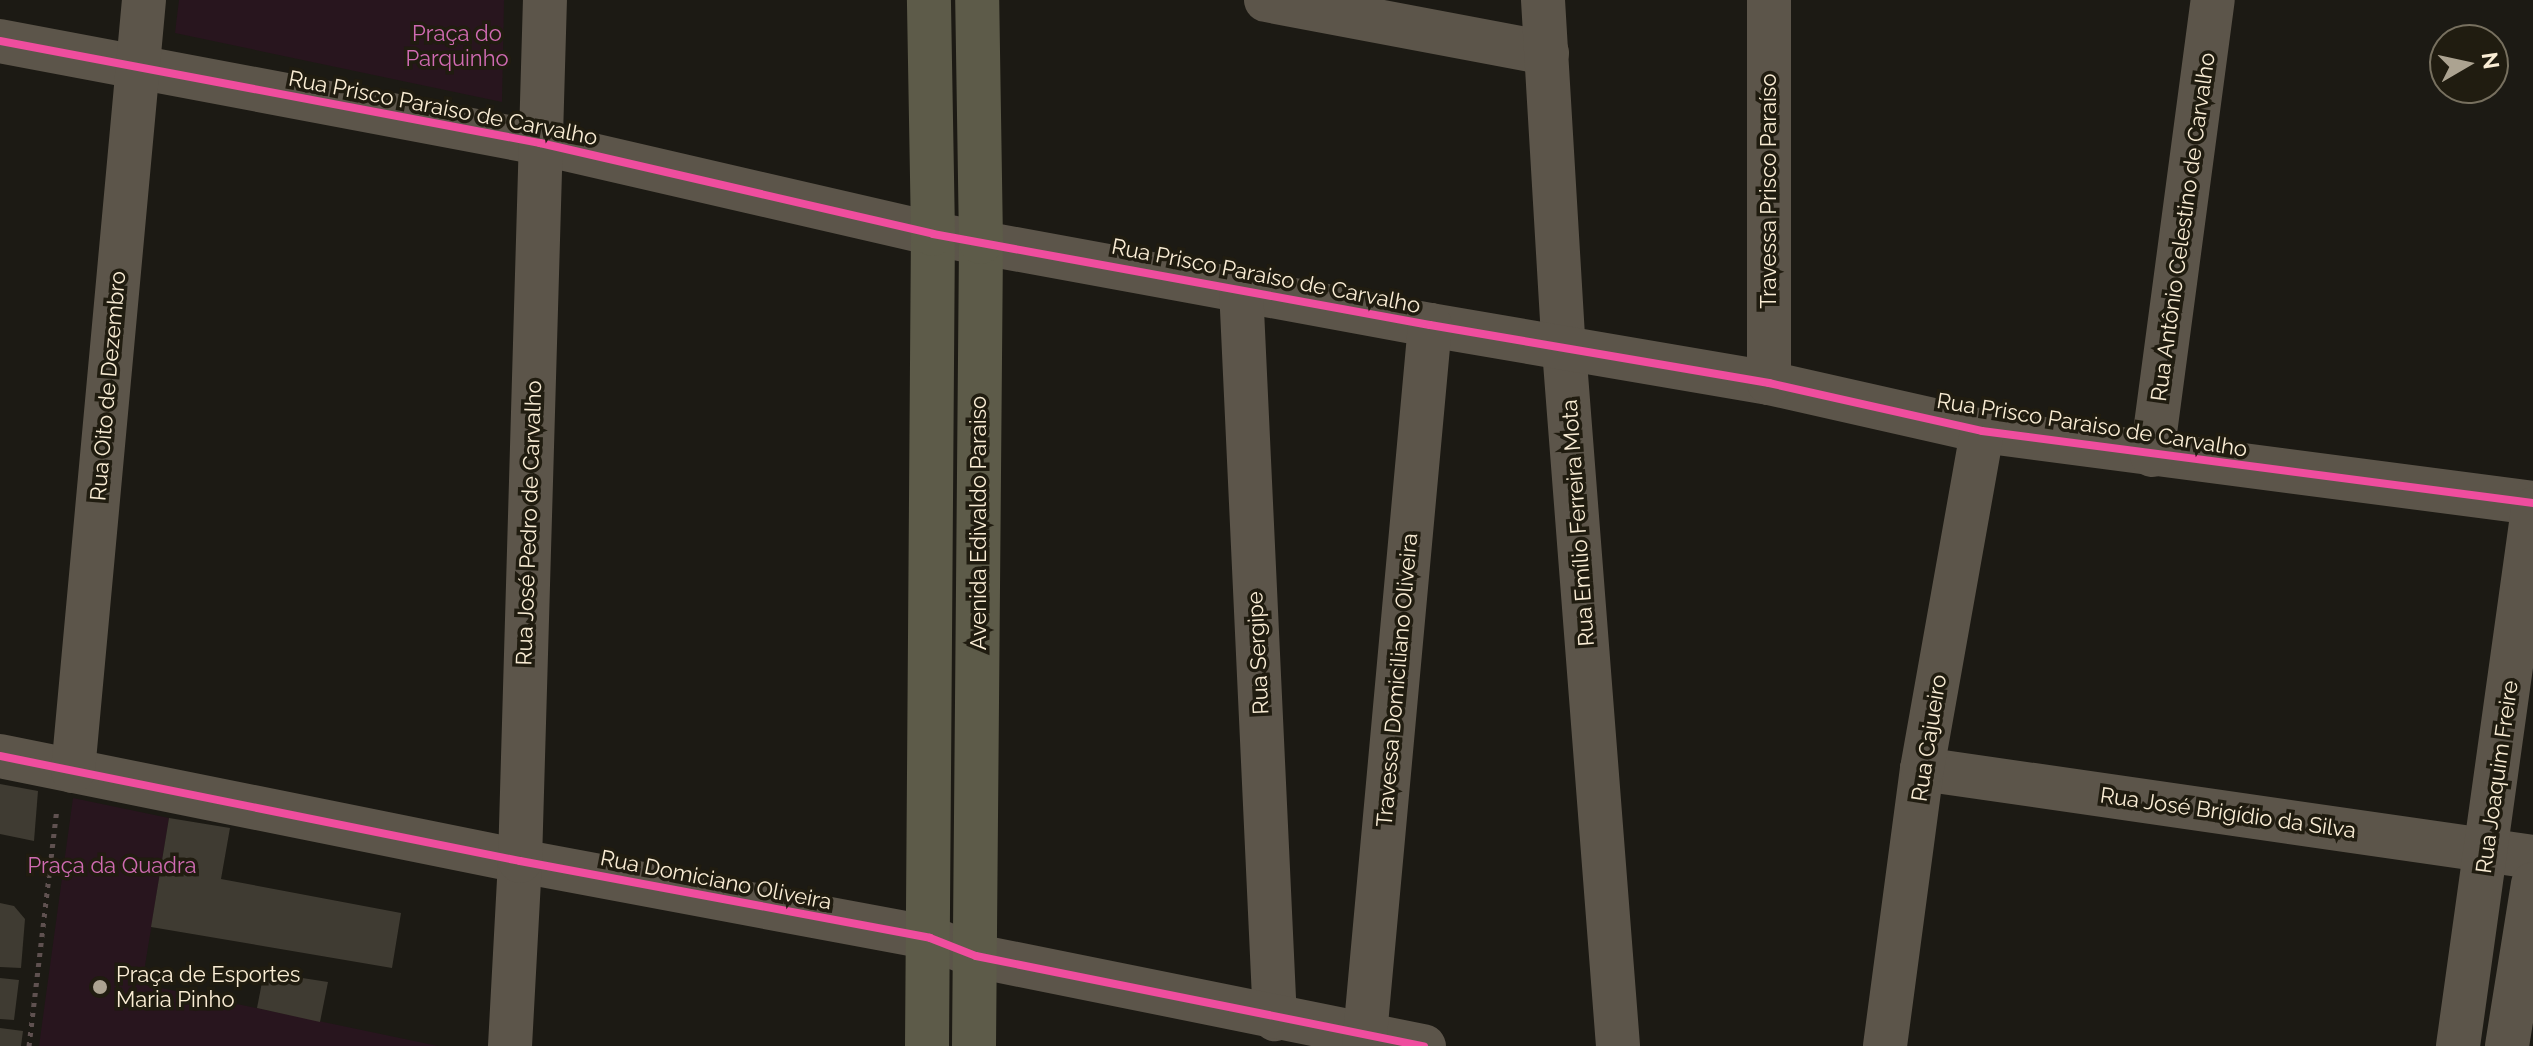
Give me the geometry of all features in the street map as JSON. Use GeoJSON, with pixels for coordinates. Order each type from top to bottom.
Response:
{"type":"FeatureCollection","features":[{"type":"Feature","properties":{"kind":"main road"},"geometry":{"type":"LineString","coordinates":[[927,1046],[933,234],[929,0]]}},
{"type":"Feature","properties":{"kind":"main road","name":"Avenida Edivaldo Paraiso"},"geometry":{"type":"LineString","coordinates":[[974,1046],[981,242],[977,0]]}},
{"type":"Feature","properties":{"kind":"street","name":"Rua Oito de Dezembro"},"geometry":{"type":"LineString","coordinates":[[68,770],[144,0]]}},
{"type":"Feature","properties":{"kind":"street","name":"Rua José Pedro de Carvalho"},"geometry":{"type":"LineString","coordinates":[[510,1046],[520,861],[545,0]]}},
{"type":"Feature","properties":{"kind":"street"},"geometry":{"type":"LineString","coordinates":[[1266,0],[1547,53]]}},
{"type":"Feature","properties":{"kind":"street","name":"Rua Emílio Ferreira Mota"},"geometry":{"type":"LineString","coordinates":[[1543,0],[1564,349],[1618,1046]]}},
{"type":"Feature","properties":{"kind":"street","name":"Travessa Prisco Paraíso"},"geometry":{"type":"LineString","coordinates":[[1769,0],[1769,383]]}},
{"type":"Feature","properties":{"kind":"street","name":"Rua Antônio Celestino de Carvalho"},"geometry":{"type":"LineString","coordinates":[[2152,455],[2213,0]]}},
{"type":"Feature","properties":{"kind":"street","name":"Rua Prisco Paraiso de Carvalho"},"geometry":{"type":"LineString","coordinates":[[0,41],[540,143],[933,234],[1564,349],[1769,383],[1982,431],[2533,506]]}},
{"type":"Feature","properties":{"kind":"street","name":"Rua Sergipe"},"geometry":{"type":"LineString","coordinates":[[1241,288],[1275,1019]]}},
{"type":"Feature","properties":{"kind":"street","name":"Travessa Domiciliano Oliveira"},"geometry":{"type":"LineString","coordinates":[[1364,1040],[1430,325]]}},
{"type":"Feature","properties":{"kind":"street","name":"Rua Cajueiro"},"geometry":{"type":"LineString","coordinates":[[1885,1046],[1922,769],[1982,431]]}},
{"type":"Feature","properties":{"kind":"street","name":"Rua Joaquim Freire"},"geometry":{"type":"LineString","coordinates":[[2458,1046],[2533,506]]}},
{"type":"Feature","properties":{"kind":"street","name":"Rua Domiciano Oliveira"},"geometry":{"type":"LineString","coordinates":[[0,756],[520,861],[930,938],[976,956],[1364,1040],[1424,1046]]}},
{"type":"Feature","properties":{"kind":"street","name":"Rua José Brigídio da Silva"},"geometry":{"type":"LineString","coordinates":[[1922,769],[2533,857]]}},
{"type":"Feature","properties":{"kind":"street"},"geometry":{"type":"LineString","coordinates":[[2507,1046],[2533,884]]}},
{"type":"Feature","properties":{"kind":"path"},"geometry":{"type":"LineString","coordinates":[[29,1046],[68,770]]}},
{"type":"Feature","properties":{"kind":"green space","name":"Praça do Parquinho"},"geometry":{"type":"Polygon","coordinates":[[[179,0],[504,0],[502,102],[175,33],[179,0]]]}},
{"type":"Feature","properties":{"kind":"green space","name":"Praça da Quadra"},"geometry":{"type":"Polygon","coordinates":[[[73,798],[169,818],[142,984],[438,1046],[39,1046],[73,798]]]}},
{"type":"Feature","properties":{"kind":"building"},"geometry":{"type":"Polygon","coordinates":[[[0,784],[38,791],[34,841],[0,834],[0,784]]]}},
{"type":"Feature","properties":{"kind":"building"},"geometry":{"type":"Polygon","coordinates":[[[169,818],[230,828],[221,879],[401,913],[392,968],[151,927],[169,818]]]}},
{"type":"Feature","properties":{"kind":"building"},"geometry":{"type":"Polygon","coordinates":[[[0,903],[14,906],[25,919],[21,968],[0,967],[0,903]]]}},
{"type":"Feature","properties":{"kind":"building"},"geometry":{"type":"Polygon","coordinates":[[[264,972],[328,982],[320,1022],[257,1008],[264,972]]]}},
{"type":"Feature","properties":{"kind":"building"},"geometry":{"type":"Polygon","coordinates":[[[0,978],[19,980],[14,1020],[0,1019],[0,978]]]}},
{"type":"Feature","properties":{"kind":"building"},"geometry":{"type":"Polygon","coordinates":[[[0,1028],[23,1031],[21,1046],[0,1046],[0,1028]]]}},
{"type":"Feature","properties":{"kind":"cycle path"},"geometry":{"type":"LineString","coordinates":[[0,41],[540,143],[933,234],[1769,383],[1982,431],[2533,503]]}},
{"type":"Feature","properties":{"kind":"cycle path"},"geometry":{"type":"LineString","coordinates":[[0,756],[520,861],[930,938],[976,956],[1424,1046]]}},
{"type":"Feature","properties":{"kind":"place","name":"Praça de Esportes Maria Pinho"},"geometry":{"type":"Point","coordinates":[100,987]}}]}
